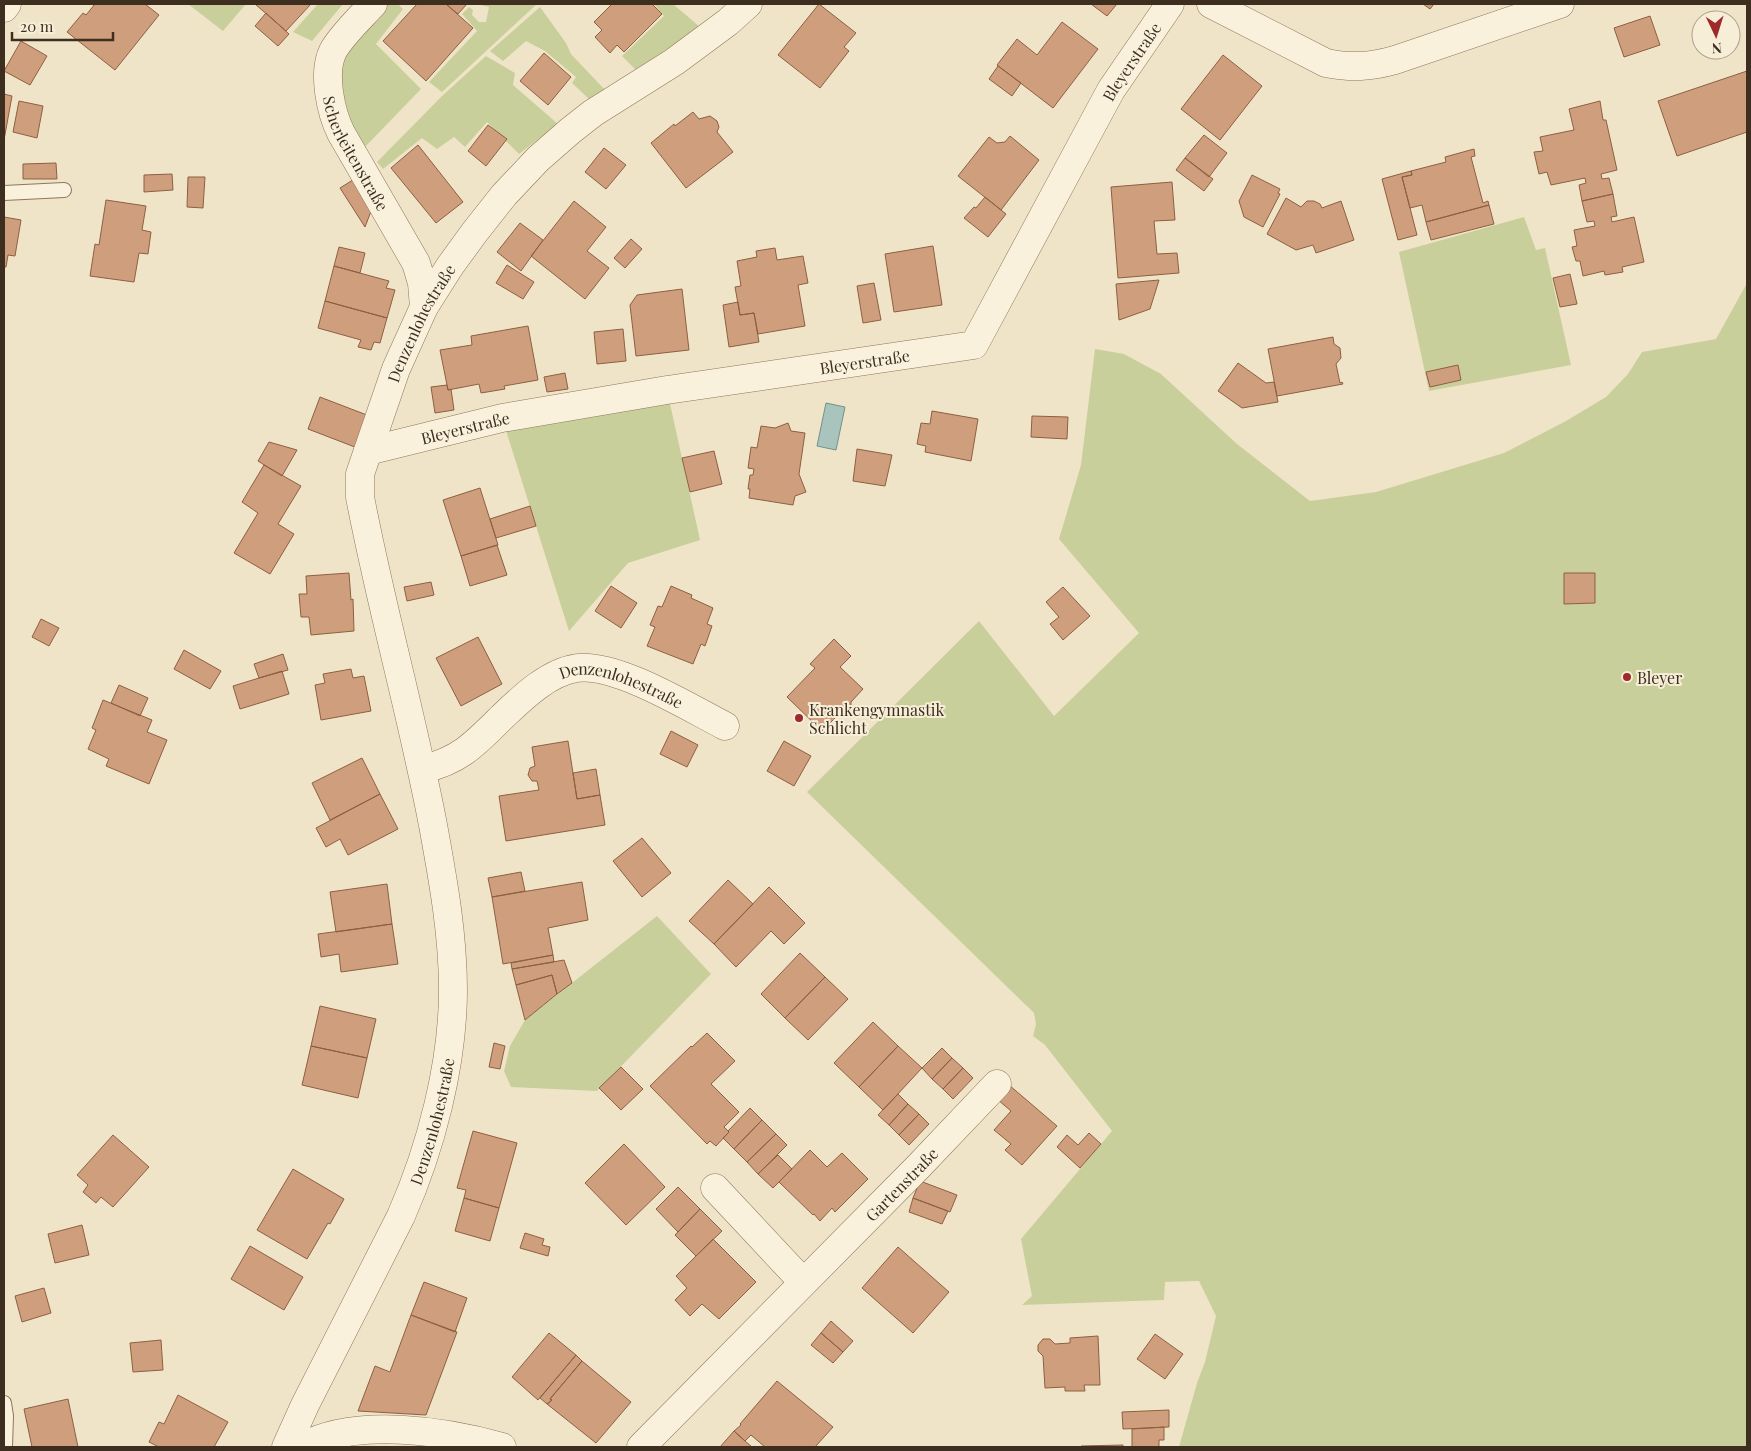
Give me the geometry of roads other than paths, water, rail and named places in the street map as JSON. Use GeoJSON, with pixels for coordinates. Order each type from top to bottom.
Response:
{"type":"FeatureCollection","features":[{"type":"Feature","properties":{"kind":"street"},"geometry":{"type":"LineString","coordinates":[[4,8],[7,4]]}},
{"type":"Feature","properties":{"kind":"street","name":"Scherleitenstraße"},"geometry":{"type":"LineString","coordinates":[[373,4],[333,52],[329,68],[330,99],[336,123],[341,133],[416,263],[422,283],[424,307]]}},
{"type":"Feature","properties":{"kind":"street","name":"Denzenlohestraße"},"geometry":{"type":"LineString","coordinates":[[286,1447],[401,1216],[423,1161],[436,1114],[452,1024],[452,942],[445,890],[423,770],[360,497],[360,474],[396,369],[424,307],[450,266],[504,195],[538,159],[570,131],[593,113],[674,62],[728,22],[748,4]]}},
{"type":"Feature","properties":{"kind":"street","name":"Bleyerstraße"},"geometry":{"type":"LineString","coordinates":[[368,451],[502,418],[677,389],[974,345],[1111,90],[1170,4]]}},
{"type":"Feature","properties":{"kind":"street"},"geometry":{"type":"LineString","coordinates":[[1211,4],[1326,63],[1345,67],[1376,65],[1395,60],[1560,4]]}},
{"type":"Feature","properties":{"kind":"street","name":"Denzenlohestraße"},"geometry":{"type":"LineString","coordinates":[[423,770],[439,766],[454,759],[484,735],[530,693],[553,676],[576,668],[596,668],[620,675],[640,683],[724,726]]}},
{"type":"Feature","properties":{"kind":"street","name":"Gartenstraße"},"geometry":{"type":"LineString","coordinates":[[640,1447],[918,1167],[997,1084]]}},
{"type":"Feature","properties":{"kind":"street"},"geometry":{"type":"LineString","coordinates":[[715,1188],[803,1282]]}},
{"type":"Feature","properties":{"kind":"street"},"geometry":{"type":"LineString","coordinates":[[302,1447],[326,1437],[348,1433],[394,1430],[436,1432],[502,1447]]}},
{"type":"Feature","properties":{"kind":"lane"},"geometry":{"type":"LineString","coordinates":[[4,193],[64,190]]}},
{"type":"Feature","properties":{"kind":"lane"},"geometry":{"type":"LineString","coordinates":[[4,1403],[6,1416],[5,1447]]}},
{"type":"Feature","properties":{"kind":"water"},"geometry":{"type":"Polygon","coordinates":[[[826,403],[845,407],[836,450],[817,446],[826,403]]]}},
{"type":"Feature","properties":{"kind":"place","name":"Bleyer"},"geometry":{"type":"Point","coordinates":[1627,677]}},
{"type":"Feature","properties":{"kind":"place","name":"Krankengymnastik Schlicht"},"geometry":{"type":"Point","coordinates":[799,718]}}]}
